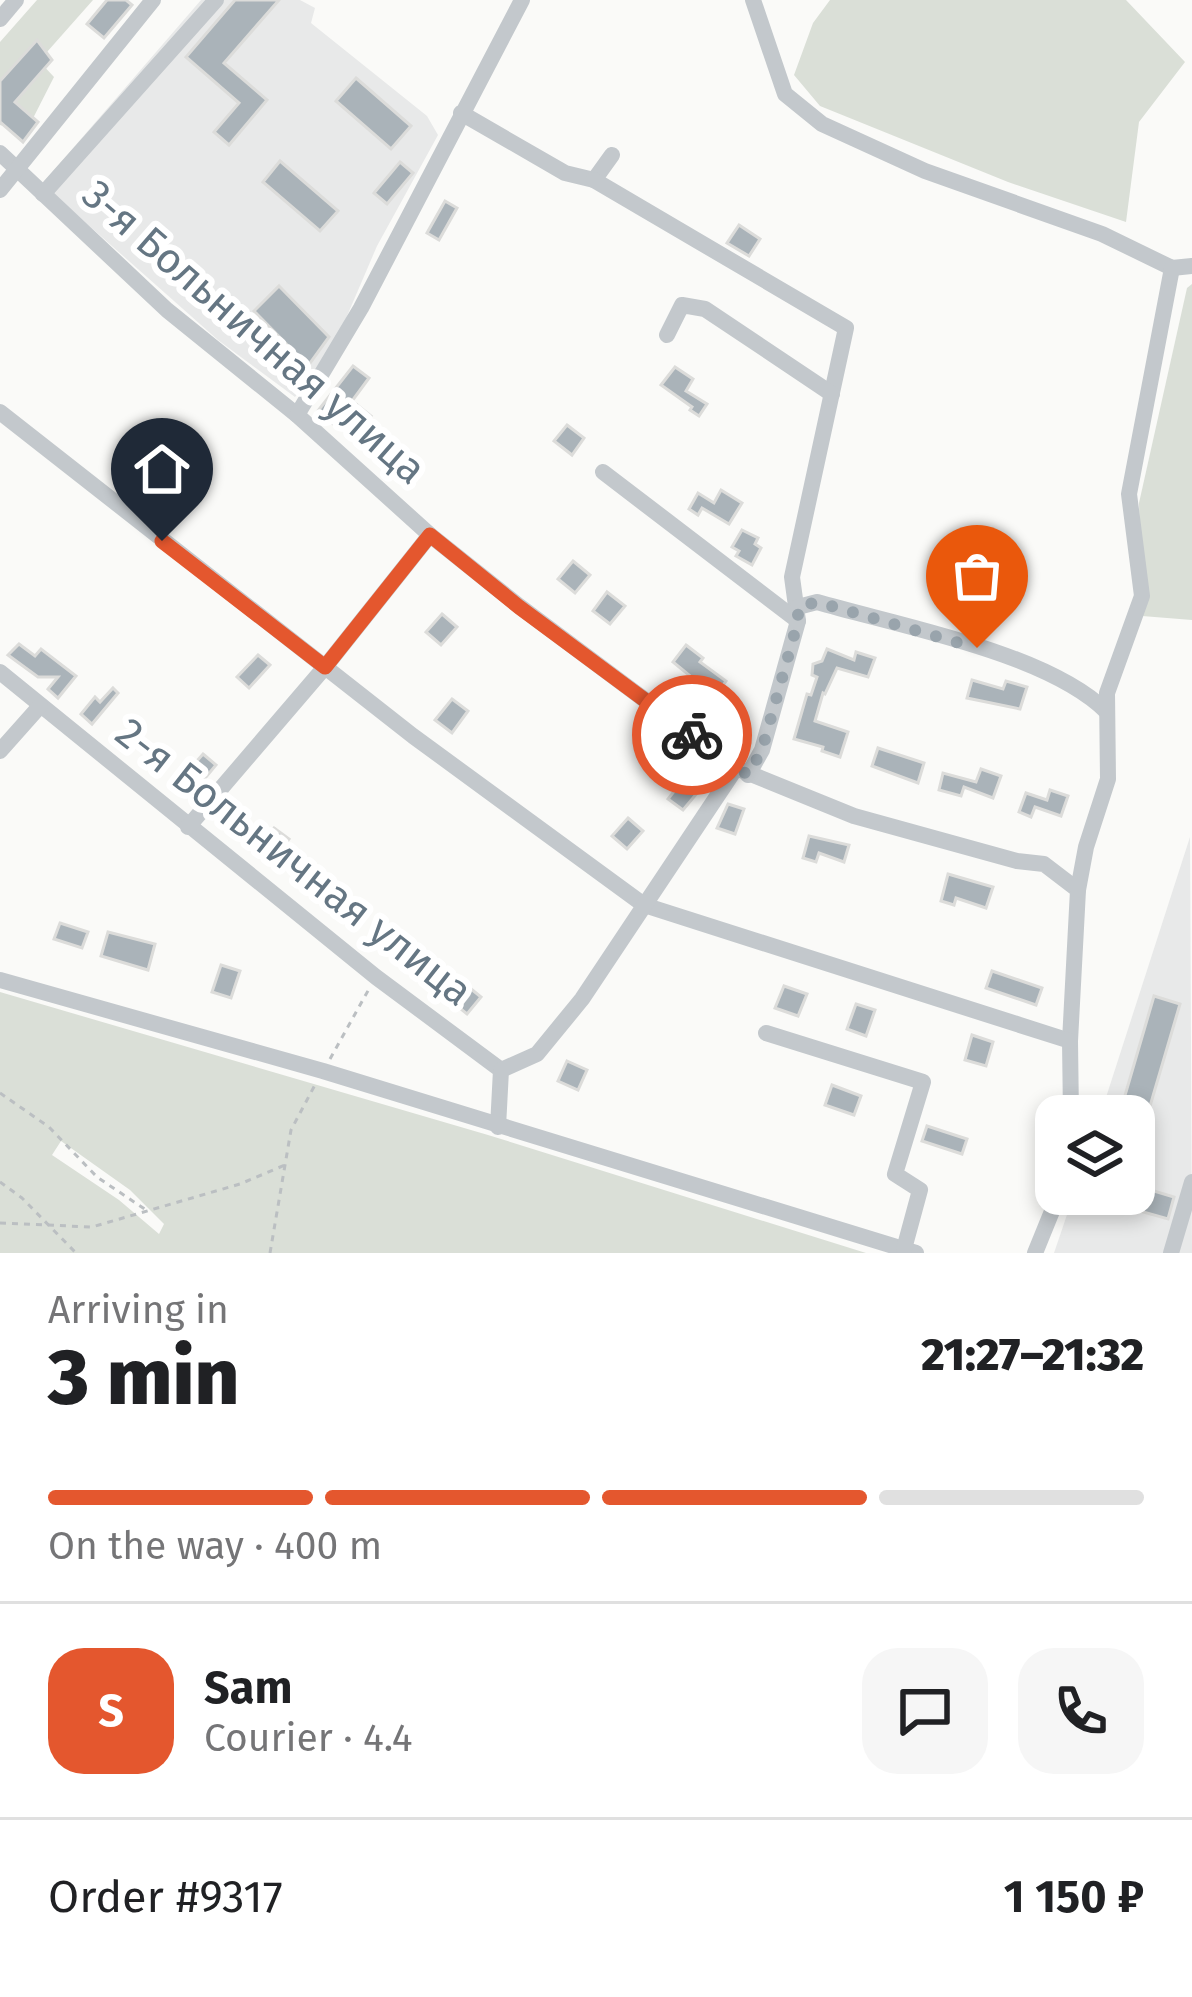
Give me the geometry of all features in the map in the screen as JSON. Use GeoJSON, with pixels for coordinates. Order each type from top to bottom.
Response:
{"type":"FeatureCollection","features":[{"type":"Feature","properties":{"kind":"street"},"geometry":{"type":"LineString","coordinates":[[0,19],[16,0]]}},
{"type":"Feature","properties":{"kind":"street"},"geometry":{"type":"LineString","coordinates":[[0,190],[153,0]]}},
{"type":"Feature","properties":{"kind":"street"},"geometry":{"type":"LineString","coordinates":[[43,194],[216,0]]}},
{"type":"Feature","properties":{"kind":"street"},"geometry":{"type":"LineString","coordinates":[[297,415],[361,308],[522,0]]}},
{"type":"Feature","properties":{"kind":"street"},"geometry":{"type":"LineString","coordinates":[[753,0],[785,94],[822,124],[925,172],[1102,234],[1172,268],[1192,266]]}},
{"type":"Feature","properties":{"kind":"street"},"geometry":{"type":"LineString","coordinates":[[461,113],[566,172],[594,180],[846,328],[792,577],[798,614],[762,750],[644,905],[582,1000],[537,1054],[501,1070],[498,1127]]}},
{"type":"Feature","properties":{"kind":"street","name":"3-я Больничная улица"},"geometry":{"type":"LineString","coordinates":[[0,153],[167,310],[297,415],[430,535],[519,607],[742,771],[854,816],[1017,861],[1044,864],[1078,890]]}},
{"type":"Feature","properties":{"kind":"street"},"geometry":{"type":"LineString","coordinates":[[594,180],[612,155]]}},
{"type":"Feature","properties":{"kind":"street"},"geometry":{"type":"LineString","coordinates":[[1071,1095],[1078,890],[1108,779],[1107,693],[1142,596],[1129,494],[1172,268]]}},
{"type":"Feature","properties":{"kind":"street"},"geometry":{"type":"LineString","coordinates":[[667,335],[682,305],[705,308],[832,394]]}},
{"type":"Feature","properties":{"kind":"street"},"geometry":{"type":"LineString","coordinates":[[0,412],[325,667],[644,905],[1070,1041]]}},
{"type":"Feature","properties":{"kind":"street"},"geometry":{"type":"LineString","coordinates":[[603,472],[798,614]]}},
{"type":"Feature","properties":{"kind":"street"},"geometry":{"type":"LineString","coordinates":[[188,826],[325,667],[430,535]]}},
{"type":"Feature","properties":{"kind":"street"},"geometry":{"type":"LineString","coordinates":[[798,614],[817,602],[1017,659],[1086,691],[1107,712]]}},
{"type":"Feature","properties":{"kind":"street","name":"2-я Больничная улица"},"geometry":{"type":"LineString","coordinates":[[0,672],[376,977],[501,1070]]}},
{"type":"Feature","properties":{"kind":"street"},"geometry":{"type":"LineString","coordinates":[[0,751],[40,706]]}},
{"type":"Feature","properties":{"kind":"street"},"geometry":{"type":"LineString","coordinates":[[0,980],[323,1071],[910,1251],[920,1190],[895,1174],[923,1082],[766,1033]]}},
{"type":"Feature","properties":{"kind":"street"},"geometry":{"type":"LineString","coordinates":[[1171,1253],[1192,1182]]}},
{"type":"Feature","properties":{"kind":"street"},"geometry":{"type":"LineString","coordinates":[[1035,1253],[1050,1215]]}},
{"type":"Feature","properties":{"kind":"path"},"geometry":{"type":"LineString","coordinates":[[270,1253],[291,1130],[376,977]]}},
{"type":"Feature","properties":{"kind":"path"},"geometry":{"type":"LineString","coordinates":[[0,1093],[49,1127],[97,1177],[148,1211]]}},
{"type":"Feature","properties":{"kind":"path"},"geometry":{"type":"LineString","coordinates":[[0,1223],[92,1227],[240,1184],[287,1164]]}},
{"type":"Feature","properties":{"kind":"path"},"geometry":{"type":"LineString","coordinates":[[0,1182],[76,1253]]}},
{"type":"Feature","properties":{"kind":"shaded area"},"geometry":{"type":"Polygon","coordinates":[[[37,0],[93,0],[39,61],[54,77],[26,132],[0,125],[0,42],[37,0]]]}},
{"type":"Feature","properties":{"kind":"shaded area"},"geometry":{"type":"Polygon","coordinates":[[[201,0],[300,0],[315,8],[311,23],[427,116],[438,135],[377,246],[335,344],[295,397],[218,340],[42,184],[201,0]]]}},
{"type":"Feature","properties":{"kind":"shaded area"},"geometry":{"type":"Polygon","coordinates":[[[830,0],[1126,0],[1185,62],[1139,122],[1126,222],[1008,182],[820,106],[794,75],[813,23],[830,0]]]}},
{"type":"Feature","properties":{"kind":"shaded area"},"geometry":{"type":"Polygon","coordinates":[[[1192,284],[1192,620],[1142,616],[1139,503],[1187,288],[1192,284]]]}},
{"type":"Feature","properties":{"kind":"shaded area"},"geometry":{"type":"Polygon","coordinates":[[[1190,837],[1192,1253],[1054,1253],[1067,1215],[1155,1215],[1155,1095],[1107,1095],[1190,837]]]}},
{"type":"Feature","properties":{"kind":"shaded area"},"geometry":{"type":"Polygon","coordinates":[[[0,992],[488,1135],[866,1253],[0,1253],[0,992]],[[61,1141],[52,1155],[159,1234],[164,1224],[130,1190],[61,1141]]]}},
{"type":"Feature","properties":{"kind":"building"},"geometry":{"type":"Polygon","coordinates":[[[107,0],[126,0],[132,5],[104,38],[87,24],[107,0]]]}},
{"type":"Feature","properties":{"kind":"building"},"geometry":{"type":"Polygon","coordinates":[[[235,0],[279,0],[224,63],[267,100],[229,145],[214,132],[239,103],[186,57],[235,0]]]}},
{"type":"Feature","properties":{"kind":"building"},"geometry":{"type":"Polygon","coordinates":[[[37,40],[52,60],[15,102],[38,122],[23,142],[0,122],[0,81],[37,40]]]}},
{"type":"Feature","properties":{"kind":"building"},"geometry":{"type":"Polygon","coordinates":[[[356,78],[411,126],[391,149],[336,101],[356,78]]]}},
{"type":"Feature","properties":{"kind":"building"},"geometry":{"type":"Polygon","coordinates":[[[280,161],[338,211],[320,231],[263,182],[280,161]]]}},
{"type":"Feature","properties":{"kind":"building"},"geometry":{"type":"Polygon","coordinates":[[[400,162],[413,173],[387,204],[374,193],[400,162]]]}},
{"type":"Feature","properties":{"kind":"building"},"geometry":{"type":"Polygon","coordinates":[[[445,201],[457,208],[439,240],[427,233],[445,201]]]}},
{"type":"Feature","properties":{"kind":"building"},"geometry":{"type":"Polygon","coordinates":[[[739,225],[760,239],[749,256],[727,243],[739,225]]]}},
{"type":"Feature","properties":{"kind":"building"},"geometry":{"type":"Polygon","coordinates":[[[279,286],[329,337],[308,366],[254,311],[279,286]]]}},
{"type":"Feature","properties":{"kind":"building"},"geometry":{"type":"Polygon","coordinates":[[[353,366],[369,378],[352,401],[371,416],[358,434],[338,418],[333,424],[317,412],[353,366]]]}},
{"type":"Feature","properties":{"kind":"building"},"geometry":{"type":"Polygon","coordinates":[[[675,367],[693,379],[686,391],[707,404],[699,416],[661,385],[675,367]]]}},
{"type":"Feature","properties":{"kind":"building"},"geometry":{"type":"Polygon","coordinates":[[[567,425],[584,438],[572,455],[554,441],[567,425]]]}},
{"type":"Feature","properties":{"kind":"building"},"geometry":{"type":"Polygon","coordinates":[[[721,490],[742,503],[729,524],[702,508],[698,515],[689,509],[698,493],[714,503],[721,490]]]}},
{"type":"Feature","properties":{"kind":"building"},"geometry":{"type":"Polygon","coordinates":[[[742,530],[758,538],[755,544],[761,548],[752,565],[736,556],[739,551],[732,547],[742,530]]]}},
{"type":"Feature","properties":{"kind":"building"},"geometry":{"type":"Polygon","coordinates":[[[573,561],[590,575],[575,593],[558,579],[573,561]]]}},
{"type":"Feature","properties":{"kind":"building"},"geometry":{"type":"Polygon","coordinates":[[[607,592],[625,606],[610,624],[593,611],[607,592]]]}},
{"type":"Feature","properties":{"kind":"building"},"geometry":{"type":"Polygon","coordinates":[[[442,614],[457,627],[441,645],[426,632],[442,614]]]}},
{"type":"Feature","properties":{"kind":"building"},"geometry":{"type":"Polygon","coordinates":[[[19,644],[35,656],[41,649],[76,676],[58,698],[48,689],[58,677],[38,677],[8,655],[19,644]]]}},
{"type":"Feature","properties":{"kind":"building"},"geometry":{"type":"Polygon","coordinates":[[[686,645],[726,681],[711,702],[695,691],[700,684],[673,662],[686,645]]]}},
{"type":"Feature","properties":{"kind":"building"},"geometry":{"type":"Polygon","coordinates":[[[827,649],[854,660],[856,652],[875,658],[868,677],[837,668],[823,693],[815,721],[848,732],[840,757],[794,739],[817,677],[812,675],[813,664],[822,661],[827,649]]]}},
{"type":"Feature","properties":{"kind":"building"},"geometry":{"type":"Polygon","coordinates":[[[258,655],[270,665],[249,688],[237,677],[258,655]]]}},
{"type":"Feature","properties":{"kind":"building"},"geometry":{"type":"Polygon","coordinates":[[[972,680],[1003,689],[1006,681],[1027,687],[1020,709],[967,698],[972,680]]]}},
{"type":"Feature","properties":{"kind":"building"},"geometry":{"type":"Polygon","coordinates":[[[113,688],[118,693],[92,724],[81,714],[95,697],[100,702],[113,688]]]}},
{"type":"Feature","properties":{"kind":"building"},"geometry":{"type":"Polygon","coordinates":[[[452,699],[468,711],[452,733],[435,720],[452,699]]]}},
{"type":"Feature","properties":{"kind":"building"},"geometry":{"type":"Polygon","coordinates":[[[878,748],[924,763],[918,783],[872,766],[878,748]]]}},
{"type":"Feature","properties":{"kind":"building"},"geometry":{"type":"Polygon","coordinates":[[[203,754],[216,765],[191,795],[177,784],[203,754]]]}},
{"type":"Feature","properties":{"kind":"building"},"geometry":{"type":"Polygon","coordinates":[[[981,769],[1001,776],[993,798],[964,787],[961,796],[939,790],[943,773],[976,782],[981,769]]]}},
{"type":"Feature","properties":{"kind":"building"},"geometry":{"type":"Polygon","coordinates":[[[683,780],[698,792],[683,810],[668,799],[683,780]]]}},
{"type":"Feature","properties":{"kind":"building"},"geometry":{"type":"Polygon","coordinates":[[[1050,790],[1068,796],[1061,816],[1035,807],[1031,817],[1019,812],[1026,793],[1047,800],[1050,790]]]}},
{"type":"Feature","properties":{"kind":"building"},"geometry":{"type":"Polygon","coordinates":[[[728,804],[744,809],[735,834],[717,828],[728,804]]]}},
{"type":"Feature","properties":{"kind":"building"},"geometry":{"type":"Polygon","coordinates":[[[628,818],[643,831],[627,849],[612,836],[628,818]]]}},
{"type":"Feature","properties":{"kind":"building"},"geometry":{"type":"Polygon","coordinates":[[[274,828],[289,839],[272,860],[258,848],[274,828]]]}},
{"type":"Feature","properties":{"kind":"building"},"geometry":{"type":"Polygon","coordinates":[[[809,836],[849,845],[844,862],[819,853],[816,862],[803,858],[809,836]]]}},
{"type":"Feature","properties":{"kind":"building"},"geometry":{"type":"Polygon","coordinates":[[[948,874],[993,887],[986,908],[956,898],[954,905],[941,901],[948,874]]]}},
{"type":"Feature","properties":{"kind":"building"},"geometry":{"type":"Polygon","coordinates":[[[60,923],[88,932],[82,948],[54,939],[60,923]]]}},
{"type":"Feature","properties":{"kind":"building"},"geometry":{"type":"Polygon","coordinates":[[[108,932],[155,944],[148,970],[101,956],[108,932]]]}},
{"type":"Feature","properties":{"kind":"building"},"geometry":{"type":"Polygon","coordinates":[[[221,965],[240,971],[231,998],[212,992],[221,965]]]}},
{"type":"Feature","properties":{"kind":"building"},"geometry":{"type":"Polygon","coordinates":[[[444,967],[481,997],[467,1014],[430,984],[444,967]]]}},
{"type":"Feature","properties":{"kind":"building"},"geometry":{"type":"Polygon","coordinates":[[[992,971],[1042,988],[1036,1005],[986,988],[992,971]]]}},
{"type":"Feature","properties":{"kind":"building"},"geometry":{"type":"Polygon","coordinates":[[[784,986],[807,994],[798,1016],[775,1008],[784,986]]]}},
{"type":"Feature","properties":{"kind":"building"},"geometry":{"type":"Polygon","coordinates":[[[1154,996],[1180,1004],[1153,1095],[1125,1095],[1154,996]]]}},
{"type":"Feature","properties":{"kind":"building"},"geometry":{"type":"Polygon","coordinates":[[[856,1004],[875,1010],[866,1036],[847,1029],[856,1004]]]}},
{"type":"Feature","properties":{"kind":"building"},"geometry":{"type":"Polygon","coordinates":[[[972,1035],[993,1042],[986,1066],[965,1060],[972,1035]]]}},
{"type":"Feature","properties":{"kind":"building"},"geometry":{"type":"Polygon","coordinates":[[[567,1061],[587,1070],[578,1090],[558,1081],[567,1061]]]}},
{"type":"Feature","properties":{"kind":"building"},"geometry":{"type":"Polygon","coordinates":[[[832,1085],[861,1096],[854,1115],[825,1105],[832,1085]]]}},
{"type":"Feature","properties":{"kind":"building"},"geometry":{"type":"Polygon","coordinates":[[[927,1126],[967,1139],[962,1154],[922,1141],[927,1126]]]}},
{"type":"Feature","properties":{"kind":"building"},"geometry":{"type":"Polygon","coordinates":[[[1155,1191],[1174,1197],[1168,1219],[1154,1215],[1155,1191]]]}},
{"type":"Feature","properties":{"kind":"way so far"},"geometry":{"type":"LineString","coordinates":[[692,735],[748,775],[762,750],[798,607],[817,602],[977,648]]}},
{"type":"Feature","properties":{"kind":"route"},"geometry":{"type":"LineString","coordinates":[[162,541],[325,667],[430,535],[692,735]]}}]}
